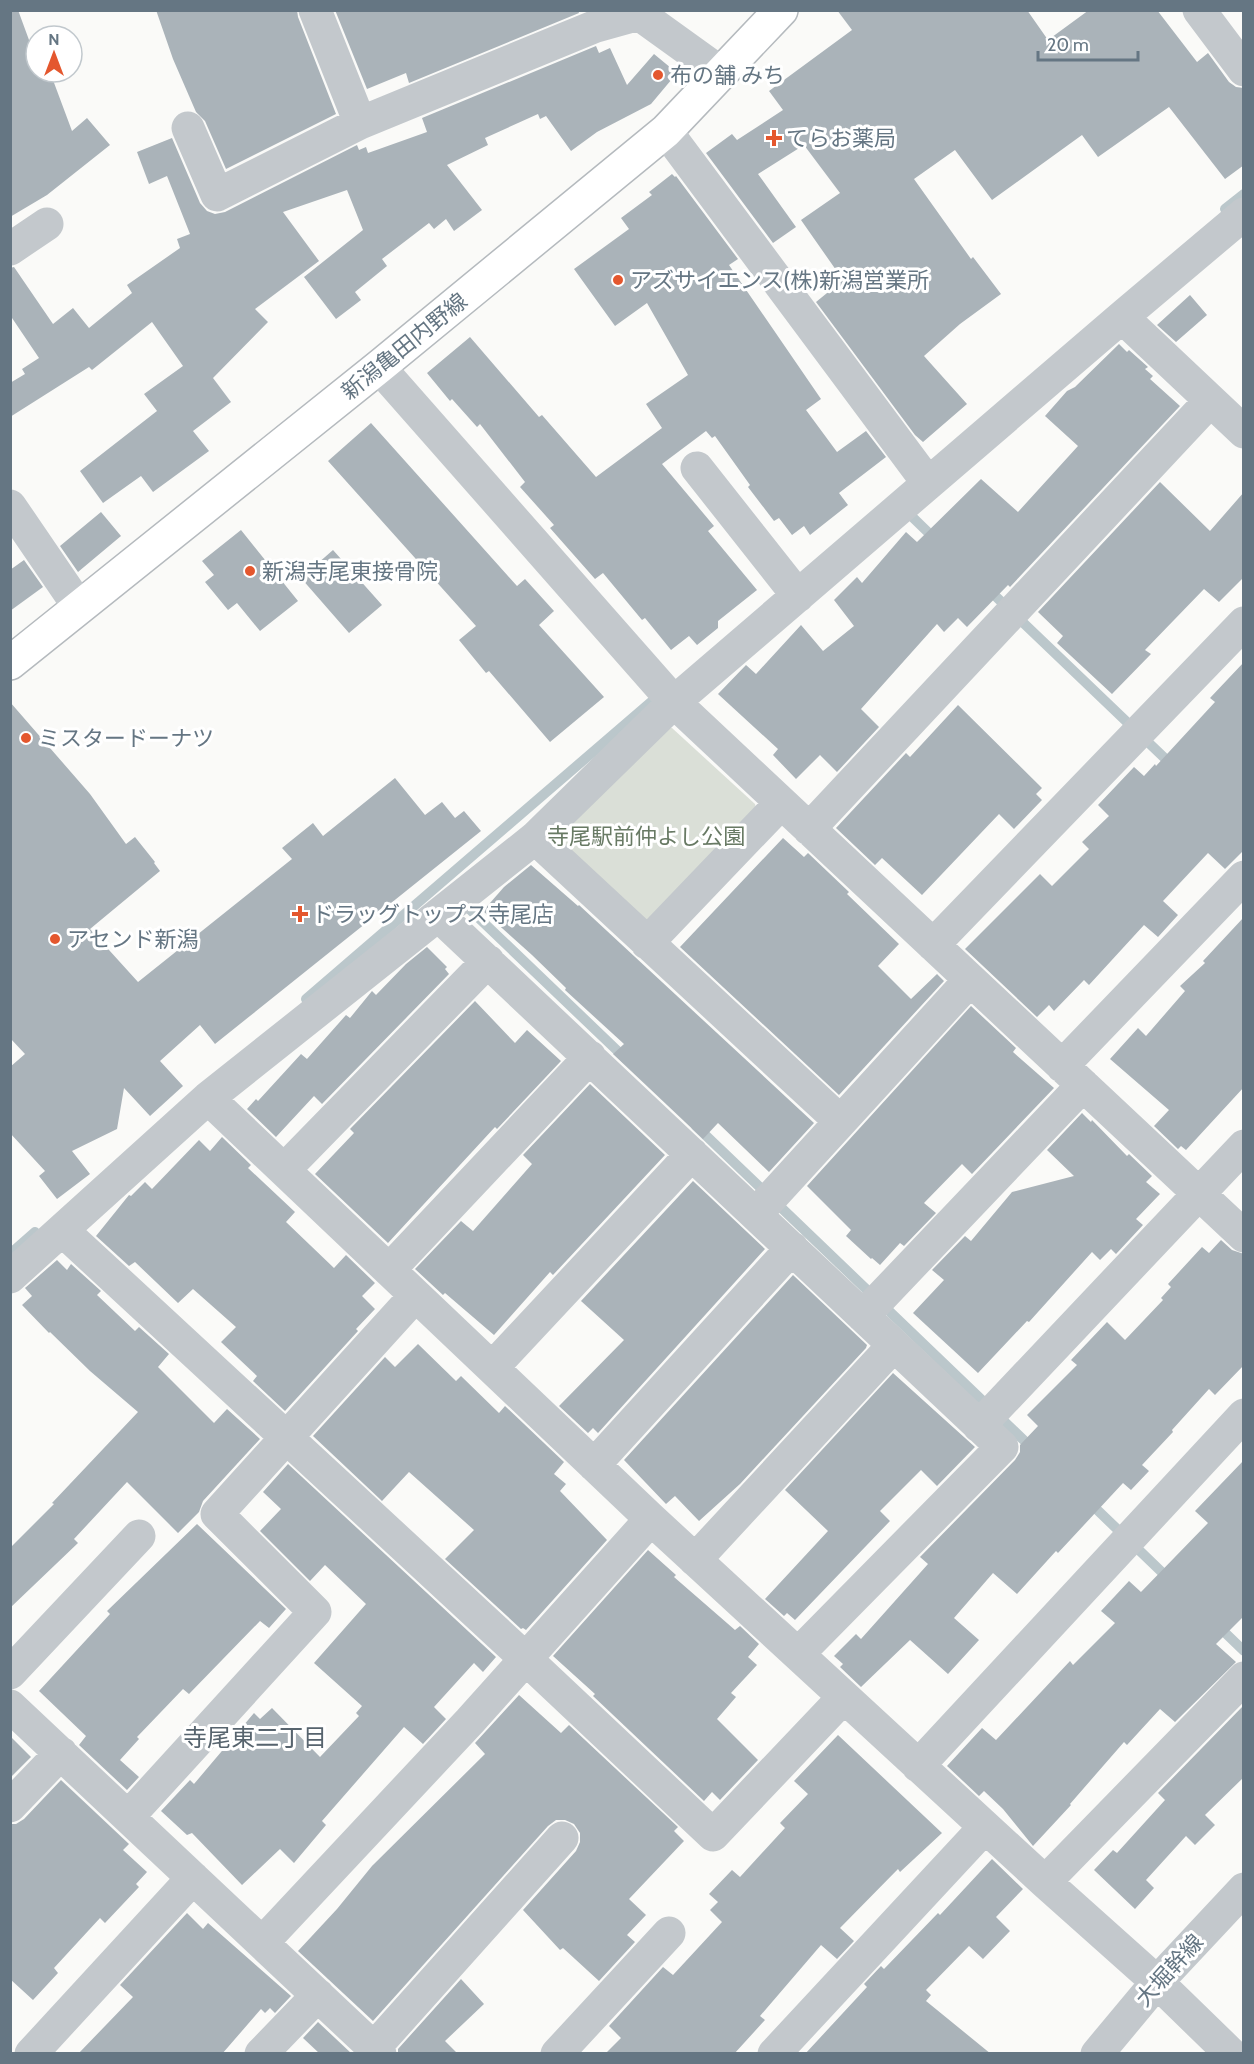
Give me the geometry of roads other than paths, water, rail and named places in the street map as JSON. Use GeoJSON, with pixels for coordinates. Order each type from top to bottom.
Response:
{"type":"FeatureCollection","features":[{"type":"Feature","properties":{"kind":"main road","name":"新潟亀田内野線"},"geometry":{"type":"LineString","coordinates":[[10,663],[379,367],[666,131],[781,10]]}},
{"type":"Feature","properties":{"kind":"street"},"geometry":{"type":"LineString","coordinates":[[315,10],[360,123]]}},
{"type":"Feature","properties":{"kind":"street"},"geometry":{"type":"LineString","coordinates":[[1199,10],[1244,70]]}},
{"type":"Feature","properties":{"kind":"street"},"geometry":{"type":"LineString","coordinates":[[188,128],[217,195],[360,123],[596,26],[639,15],[721,74]]}},
{"type":"Feature","properties":{"kind":"street"},"geometry":{"type":"LineString","coordinates":[[666,131],[928,483]]}},
{"type":"Feature","properties":{"kind":"street"},"geometry":{"type":"LineString","coordinates":[[10,1277],[208,1098],[535,838],[674,702],[1122,316],[1244,214]]}},
{"type":"Feature","properties":{"kind":"street"},"geometry":{"type":"LineString","coordinates":[[10,249],[47,224]]}},
{"type":"Feature","properties":{"kind":"street"},"geometry":{"type":"LineString","coordinates":[[1122,316],[1244,432]]}},
{"type":"Feature","properties":{"kind":"street"},"geometry":{"type":"LineString","coordinates":[[379,367],[674,702],[1244,1236]]}},
{"type":"Feature","properties":{"kind":"street"},"geometry":{"type":"LineString","coordinates":[[809,829],[1210,400]]}},
{"type":"Feature","properties":{"kind":"street"},"geometry":{"type":"LineString","coordinates":[[697,468],[798,596]]}},
{"type":"Feature","properties":{"kind":"street"},"geometry":{"type":"LineString","coordinates":[[10,506],[79,607]]}},
{"type":"Feature","properties":{"kind":"street"},"geometry":{"type":"LineString","coordinates":[[933,945],[1244,623]]}},
{"type":"Feature","properties":{"kind":"street"},"geometry":{"type":"LineString","coordinates":[[647,943],[782,803]]}},
{"type":"Feature","properties":{"kind":"street"},"geometry":{"type":"LineString","coordinates":[[535,838],[840,1121]]}},
{"type":"Feature","properties":{"kind":"street"},"geometry":{"type":"LineString","coordinates":[[863,1316],[1244,877]]}},
{"type":"Feature","properties":{"kind":"street"},"geometry":{"type":"LineString","coordinates":[[438,915],[1002,1448],[798,1654]]}},
{"type":"Feature","properties":{"kind":"street"},"geometry":{"type":"LineString","coordinates":[[284,1170],[488,961]]}},
{"type":"Feature","properties":{"kind":"street"},"geometry":{"type":"LineString","coordinates":[[756,1214],[970,980]]}},
{"type":"Feature","properties":{"kind":"street"},"geometry":{"type":"LineString","coordinates":[[389,1270],[590,1058]]}},
{"type":"Feature","properties":{"kind":"street"},"geometry":{"type":"LineString","coordinates":[[208,1098],[651,1519],[918,1766],[1157,1982],[1232,2054]]}},
{"type":"Feature","properties":{"kind":"street"},"geometry":{"type":"LineString","coordinates":[[979,1426],[1244,1146]]}},
{"type":"Feature","properties":{"kind":"street"},"geometry":{"type":"LineString","coordinates":[[492,1368],[692,1154]]}},
{"type":"Feature","properties":{"kind":"street"},"geometry":{"type":"LineString","coordinates":[[62,1230],[713,1835],[844,1697]]}},
{"type":"Feature","properties":{"kind":"street"},"geometry":{"type":"LineString","coordinates":[[594,1465],[792,1248]]}},
{"type":"Feature","properties":{"kind":"street"},"geometry":{"type":"LineString","coordinates":[[128,1817],[315,1612],[217,1514],[416,1296]]}},
{"type":"Feature","properties":{"kind":"street"},"geometry":{"type":"LineString","coordinates":[[696,1560],[894,1345]]}},
{"type":"Feature","properties":{"kind":"street"},"geometry":{"type":"LineString","coordinates":[[918,1766],[1244,1415]]}},
{"type":"Feature","properties":{"kind":"street"},"geometry":{"type":"LineString","coordinates":[[262,1942],[526,1659],[651,1519]]}},
{"type":"Feature","properties":{"kind":"street"},"geometry":{"type":"LineString","coordinates":[[10,1673],[139,1536]]}},
{"type":"Feature","properties":{"kind":"street"},"geometry":{"type":"LineString","coordinates":[[1045,1882],[1244,1678]]}},
{"type":"Feature","properties":{"kind":"street"},"geometry":{"type":"LineString","coordinates":[[10,1706],[377,2051],[562,1838]]}},
{"type":"Feature","properties":{"kind":"street"},"geometry":{"type":"LineString","coordinates":[[10,1806],[61,1753]]}},
{"type":"Feature","properties":{"kind":"street"},"geometry":{"type":"LineString","coordinates":[[774,2054],[985,1827]]}},
{"type":"Feature","properties":{"kind":"street"},"geometry":{"type":"LineString","coordinates":[[31,2054],[193,1878]]}},
{"type":"Feature","properties":{"kind":"street","name":"大堀幹線"},"geometry":{"type":"LineString","coordinates":[[1097,2054],[1157,1982],[1244,1889]]}},
{"type":"Feature","properties":{"kind":"street"},"geometry":{"type":"LineString","coordinates":[[557,2054],[669,1933]]}},
{"type":"Feature","properties":{"kind":"street"},"geometry":{"type":"LineString","coordinates":[[261,2054],[318,1995]]}},
{"type":"Feature","properties":{"kind":"waterway"},"geometry":{"type":"LineString","coordinates":[[1225,209],[1244,194]]}},
{"type":"Feature","properties":{"kind":"waterway"},"geometry":{"type":"LineString","coordinates":[[903,508],[937,541]]}},
{"type":"Feature","properties":{"kind":"waterway"},"geometry":{"type":"LineString","coordinates":[[988,589],[1174,767]]}},
{"type":"Feature","properties":{"kind":"waterway"},"geometry":{"type":"LineString","coordinates":[[306,999],[651,702]]}},
{"type":"Feature","properties":{"kind":"waterway"},"geometry":{"type":"LineString","coordinates":[[462,902],[626,1059]]}},
{"type":"Feature","properties":{"kind":"waterway"},"geometry":{"type":"LineString","coordinates":[[696,1126],[1033,1449]]}},
{"type":"Feature","properties":{"kind":"waterway"},"geometry":{"type":"LineString","coordinates":[[10,1254],[35,1232]]}},
{"type":"Feature","properties":{"kind":"waterway"},"geometry":{"type":"LineString","coordinates":[[1088,1501],[1170,1580]]}},
{"type":"Feature","properties":{"kind":"waterway"},"geometry":{"type":"LineString","coordinates":[[1216,1624],[1244,1651]]}},
{"type":"Feature","properties":{"kind":"place","name":"布の舗 みち"},"geometry":{"type":"Point","coordinates":[658,75]}},
{"type":"Feature","properties":{"kind":"place","name":"てらお薬局"},"geometry":{"type":"Point","coordinates":[774,138]}},
{"type":"Feature","properties":{"kind":"place","name":"アズサイエンス(株)新潟営業所"},"geometry":{"type":"Point","coordinates":[618,280]}},
{"type":"Feature","properties":{"kind":"place","name":"新潟寺尾東接骨院"},"geometry":{"type":"Point","coordinates":[250,571]}},
{"type":"Feature","properties":{"kind":"place","name":"ミスタードーナツ"},"geometry":{"type":"Point","coordinates":[26,738]}},
{"type":"Feature","properties":{"kind":"place","name":"ドラッグトップス寺尾店"},"geometry":{"type":"Point","coordinates":[300,914]}},
{"type":"Feature","properties":{"kind":"place","name":"アセンド新潟"},"geometry":{"type":"Point","coordinates":[55,939]}},
{"type":"Feature","properties":{"kind":"district","name":"寺尾東二丁目"},"geometry":{"type":"Point","coordinates":[255,1738]}},
{"type":"Feature","properties":{"kind":"park label","name":"寺尾駅前仲よし公園"},"geometry":{"type":"Point","coordinates":[646,836]}}]}
